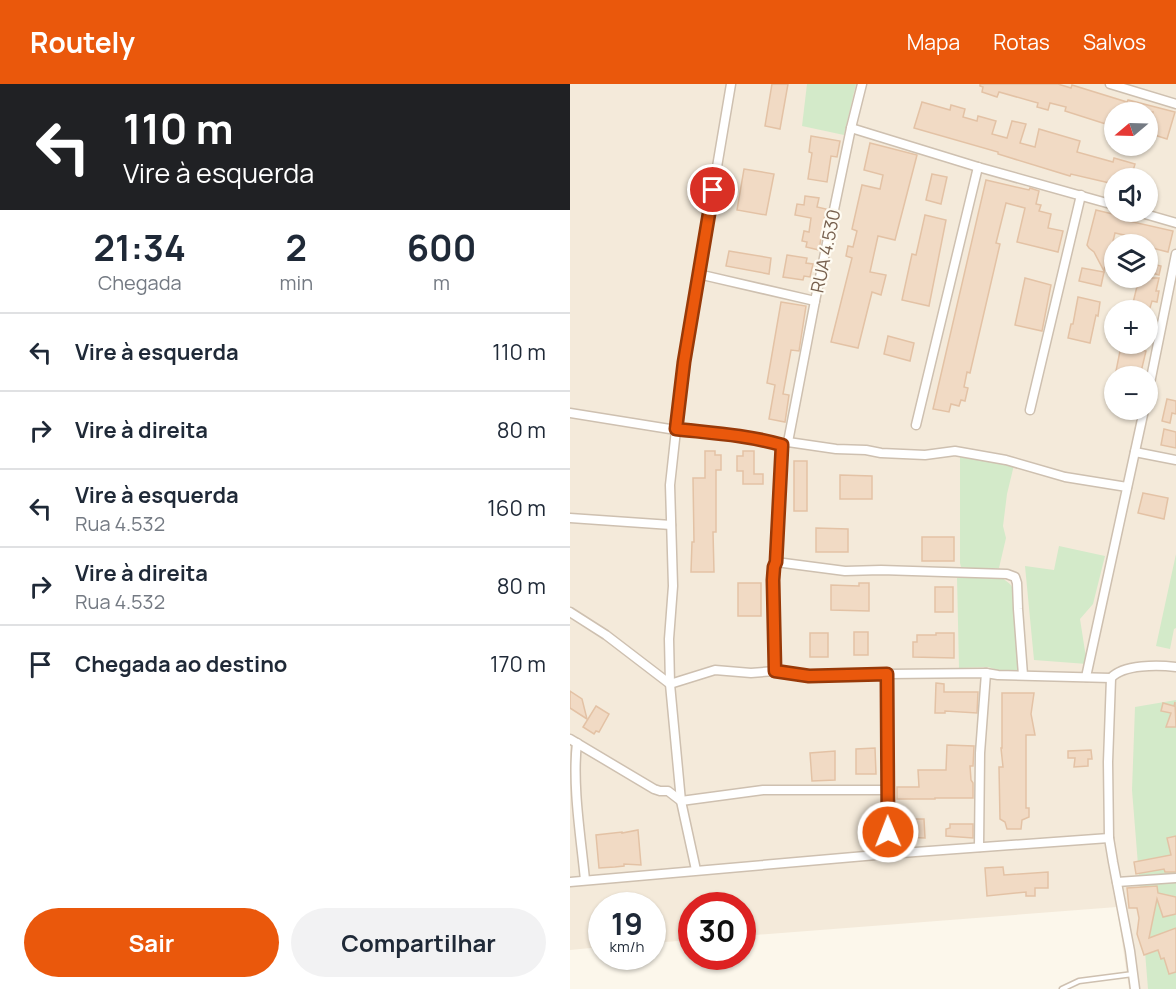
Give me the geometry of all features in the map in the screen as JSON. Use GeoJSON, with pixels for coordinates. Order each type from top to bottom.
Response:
{"type":"FeatureCollection","features":[{"type":"Feature","properties":{"kind":"street"},"geometry":{"type":"LineString","coordinates":[[696,870],[681,801],[670,684],[669,639],[673,586],[670,485],[684,362],[731,84]]}},
{"type":"Feature","properties":{"kind":"street","name":"RUA 4.530"},"geometry":{"type":"LineString","coordinates":[[775,671],[773,580],[785,444],[862,84]]}},
{"type":"Feature","properties":{"kind":"street"},"geometry":{"type":"LineString","coordinates":[[1110,84],[1176,104]]}},
{"type":"Feature","properties":{"kind":"street"},"geometry":{"type":"LineString","coordinates":[[851,128],[1104,202]]}},
{"type":"Feature","properties":{"kind":"street"},"geometry":{"type":"LineString","coordinates":[[916,425],[978,166]]}},
{"type":"Feature","properties":{"kind":"street"},"geometry":{"type":"LineString","coordinates":[[1030,410],[1081,195]]}},
{"type":"Feature","properties":{"kind":"street"},"geometry":{"type":"LineString","coordinates":[[1158,217],[1176,222]]}},
{"type":"Feature","properties":{"kind":"street"},"geometry":{"type":"LineString","coordinates":[[1153,366],[1176,254]]}},
{"type":"Feature","properties":{"kind":"street"},"geometry":{"type":"LineString","coordinates":[[698,274],[815,302]]}},
{"type":"Feature","properties":{"kind":"street"},"geometry":{"type":"LineString","coordinates":[[570,413],[785,444],[881,453],[925,455],[954,452],[1006,460],[1065,477],[1127,487]]}},
{"type":"Feature","properties":{"kind":"street"},"geometry":{"type":"LineString","coordinates":[[1086,677],[1142,420]]}},
{"type":"Feature","properties":{"kind":"street"},"geometry":{"type":"LineString","coordinates":[[1136,452],[1176,460]]}},
{"type":"Feature","properties":{"kind":"street"},"geometry":{"type":"LineString","coordinates":[[570,518],[671,525]]}},
{"type":"Feature","properties":{"kind":"street"},"geometry":{"type":"LineString","coordinates":[[776,562],[830,570],[996,573],[1014,577],[1017,583],[1023,675]]}},
{"type":"Feature","properties":{"kind":"street"},"geometry":{"type":"LineString","coordinates":[[570,612],[606,635],[670,684]]}},
{"type":"Feature","properties":{"kind":"street"},"geometry":{"type":"LineString","coordinates":[[1135,989],[1109,838],[1108,773],[1111,678],[1115,674],[1140,667],[1154,665],[1176,667]]}},
{"type":"Feature","properties":{"kind":"street"},"geometry":{"type":"LineString","coordinates":[[670,684],[715,670],[751,673],[775,671],[809,676],[986,674],[1111,678]]}},
{"type":"Feature","properties":{"kind":"street"},"geometry":{"type":"LineString","coordinates":[[887,674],[888,854]]}},
{"type":"Feature","properties":{"kind":"street"},"geometry":{"type":"LineString","coordinates":[[979,847],[980,753],[986,674]]}},
{"type":"Feature","properties":{"kind":"street"},"geometry":{"type":"LineString","coordinates":[[573,741],[654,789],[668,791],[681,801],[763,790],[887,790]]}},
{"type":"Feature","properties":{"kind":"street"},"geometry":{"type":"LineString","coordinates":[[573,741],[585,880]]}},
{"type":"Feature","properties":{"kind":"street"},"geometry":{"type":"LineString","coordinates":[[570,882],[888,854],[1109,838]]}},
{"type":"Feature","properties":{"kind":"street"},"geometry":{"type":"LineString","coordinates":[[1117,882],[1176,878]]}},
{"type":"Feature","properties":{"kind":"lane"},"geometry":{"type":"LineString","coordinates":[[1062,989],[1078,981],[1133,974]]}},
{"type":"Feature","properties":{"kind":"shaded area"},"geometry":{"type":"Polygon","coordinates":[[[570,84],[1176,84],[1176,989],[1129,989],[1117,907],[756,935],[756,892],[678,892],[678,941],[666,942],[666,892],[588,892],[588,948],[570,950],[570,84]]]}},
{"type":"Feature","properties":{"kind":"green space"},"geometry":{"type":"Polygon","coordinates":[[[807,84],[856,84],[844,135],[802,126],[807,84]]]}},
{"type":"Feature","properties":{"kind":"green space"},"geometry":{"type":"Polygon","coordinates":[[[960,455],[1014,465],[1007,494],[1003,526],[1006,538],[999,568],[979,570],[961,567],[960,455]]]}},
{"type":"Feature","properties":{"kind":"green space"},"geometry":{"type":"Polygon","coordinates":[[[1059,546],[1105,556],[1093,604],[1080,619],[1087,664],[1034,660],[1025,566],[1054,570],[1059,546]]]}},
{"type":"Feature","properties":{"kind":"green space"},"geometry":{"type":"Polygon","coordinates":[[[1176,554],[1176,628],[1170,649],[1156,646],[1176,554]]]}},
{"type":"Feature","properties":{"kind":"green space"},"geometry":{"type":"Polygon","coordinates":[[[1001,577],[1014,590],[1018,670],[1001,671],[988,667],[959,668],[957,578],[1001,577]]]}},
{"type":"Feature","properties":{"kind":"green space"},"geometry":{"type":"Polygon","coordinates":[[[1176,700],[1176,989],[1148,989],[1132,790],[1135,707],[1176,700]]]}},
{"type":"Feature","properties":{"kind":"building"},"geometry":{"type":"Polygon","coordinates":[[[772,84],[788,84],[780,129],[765,126],[772,84]]]}},
{"type":"Feature","properties":{"kind":"building"},"geometry":{"type":"Polygon","coordinates":[[[980,84],[1058,84],[1071,88],[1072,85],[1127,102],[1104,102],[1104,123],[1065,111],[1066,107],[1050,103],[1048,110],[1037,107],[1038,103],[999,92],[997,97],[982,92],[983,87],[980,84]]]}},
{"type":"Feature","properties":{"kind":"building"},"geometry":{"type":"Polygon","coordinates":[[[922,102],[950,110],[951,105],[965,109],[963,117],[977,121],[978,116],[996,121],[992,134],[1007,138],[1012,121],[1026,124],[1020,143],[1035,147],[1039,129],[1080,141],[1077,152],[1113,162],[1114,158],[1135,164],[1134,168],[1104,168],[1104,182],[1071,174],[1070,176],[914,128],[922,102]]]}},
{"type":"Feature","properties":{"kind":"building"},"geometry":{"type":"Polygon","coordinates":[[[1158,108],[1175,112],[1167,139],[1158,136],[1158,108]]]}},
{"type":"Feature","properties":{"kind":"building"},"geometry":{"type":"Polygon","coordinates":[[[811,136],[840,141],[837,157],[831,156],[827,182],[808,179],[812,153],[809,152],[811,136]]]}},
{"type":"Feature","properties":{"kind":"building"},"geometry":{"type":"Polygon","coordinates":[[[870,143],[917,155],[895,240],[878,236],[870,272],[886,275],[881,295],[872,292],[858,348],[831,342],[852,258],[846,256],[848,246],[853,247],[857,231],[852,229],[862,185],[880,189],[883,175],[864,170],[870,143]]]}},
{"type":"Feature","properties":{"kind":"building"},"geometry":{"type":"Polygon","coordinates":[[[744,169],[774,174],[766,215],[737,210],[744,169]]]}},
{"type":"Feature","properties":{"kind":"building"},"geometry":{"type":"Polygon","coordinates":[[[932,174],[947,177],[941,204],[926,200],[932,174]]]}},
{"type":"Feature","properties":{"kind":"building"},"geometry":{"type":"Polygon","coordinates":[[[986,180],[1039,191],[1036,204],[1041,205],[1039,211],[1051,214],[1048,228],[1063,231],[1058,252],[1017,242],[1025,208],[1006,203],[996,243],[1000,244],[970,373],[967,372],[964,387],[968,388],[965,401],[961,400],[959,406],[951,404],[949,412],[933,409],[986,180]]]}},
{"type":"Feature","properties":{"kind":"building"},"geometry":{"type":"Polygon","coordinates":[[[805,196],[819,198],[817,207],[826,209],[819,250],[806,247],[807,242],[802,241],[804,231],[809,232],[811,218],[795,215],[797,204],[804,205],[805,196]]]}},
{"type":"Feature","properties":{"kind":"building"},"geometry":{"type":"Polygon","coordinates":[[[1096,210],[1104,212],[1104,222],[1133,222],[1173,231],[1168,252],[1158,250],[1158,234],[1104,234],[1104,271],[1094,252],[1087,245],[1096,210]]]}},
{"type":"Feature","properties":{"kind":"building"},"geometry":{"type":"Polygon","coordinates":[[[925,215],[946,220],[929,306],[902,300],[912,254],[916,255],[925,215]]]}},
{"type":"Feature","properties":{"kind":"building"},"geometry":{"type":"Polygon","coordinates":[[[729,251],[771,258],[769,274],[726,266],[729,251]]]}},
{"type":"Feature","properties":{"kind":"building"},"geometry":{"type":"Polygon","coordinates":[[[787,255],[807,258],[806,263],[813,264],[810,277],[804,276],[803,280],[783,277],[787,255]]]}},
{"type":"Feature","properties":{"kind":"building"},"geometry":{"type":"Polygon","coordinates":[[[1082,268],[1104,272],[1101,286],[1079,281],[1082,268]]]}},
{"type":"Feature","properties":{"kind":"building"},"geometry":{"type":"Polygon","coordinates":[[[1025,278],[1051,285],[1042,331],[1015,325],[1025,278]]]}},
{"type":"Feature","properties":{"kind":"building"},"geometry":{"type":"Polygon","coordinates":[[[1137,288],[1157,288],[1156,291],[1159,291],[1157,300],[1134,300],[1137,288]]]}},
{"type":"Feature","properties":{"kind":"building"},"geometry":{"type":"Polygon","coordinates":[[[1078,297],[1100,302],[1090,343],[1068,338],[1078,297]]]}},
{"type":"Feature","properties":{"kind":"building"},"geometry":{"type":"Polygon","coordinates":[[[781,302],[806,306],[799,351],[791,350],[783,394],[789,395],[785,422],[769,419],[775,385],[767,383],[781,302]]]}},
{"type":"Feature","properties":{"kind":"building"},"geometry":{"type":"Polygon","coordinates":[[[888,336],[914,343],[910,361],[884,354],[888,336]]]}},
{"type":"Feature","properties":{"kind":"building"},"geometry":{"type":"Polygon","coordinates":[[[1119,354],[1145,354],[1142,366],[1117,366],[1119,354]]]}},
{"type":"Feature","properties":{"kind":"building"},"geometry":{"type":"Polygon","coordinates":[[[1167,399],[1176,401],[1176,414],[1172,413],[1170,423],[1162,421],[1167,399]]]}},
{"type":"Feature","properties":{"kind":"building"},"geometry":{"type":"Polygon","coordinates":[[[1164,429],[1176,432],[1176,448],[1161,445],[1164,429]]]}},
{"type":"Feature","properties":{"kind":"building"},"geometry":{"type":"Polygon","coordinates":[[[705,451],[715,451],[715,455],[721,455],[721,470],[716,470],[714,572],[691,572],[692,542],[694,542],[693,478],[705,478],[705,451]]]}},
{"type":"Feature","properties":{"kind":"building"},"geometry":{"type":"Polygon","coordinates":[[[743,451],[754,451],[754,474],[763,474],[763,484],[743,484],[743,471],[737,471],[737,456],[743,456],[743,451]]]}},
{"type":"Feature","properties":{"kind":"building"},"geometry":{"type":"Polygon","coordinates":[[[794,461],[807,461],[807,511],[794,511],[794,461]]]}},
{"type":"Feature","properties":{"kind":"building"},"geometry":{"type":"Polygon","coordinates":[[[840,475],[872,476],[872,499],[840,499],[840,475]]]}},
{"type":"Feature","properties":{"kind":"building"},"geometry":{"type":"Polygon","coordinates":[[[1143,493],[1168,498],[1164,519],[1138,513],[1143,493]]]}},
{"type":"Feature","properties":{"kind":"building"},"geometry":{"type":"Polygon","coordinates":[[[816,528],[848,529],[848,552],[816,552],[816,528]]]}},
{"type":"Feature","properties":{"kind":"building"},"geometry":{"type":"Polygon","coordinates":[[[922,537],[954,537],[954,561],[922,561],[922,537]]]}},
{"type":"Feature","properties":{"kind":"building"},"geometry":{"type":"Polygon","coordinates":[[[738,583],[761,583],[761,616],[738,616],[738,583]]]}},
{"type":"Feature","properties":{"kind":"building"},"geometry":{"type":"Polygon","coordinates":[[[859,583],[869,583],[869,611],[831,610],[831,585],[859,586],[859,583]]]}},
{"type":"Feature","properties":{"kind":"building"},"geometry":{"type":"Polygon","coordinates":[[[935,587],[953,587],[953,612],[935,612],[935,587]]]}},
{"type":"Feature","properties":{"kind":"building"},"geometry":{"type":"Polygon","coordinates":[[[854,632],[868,632],[868,655],[854,655],[854,632]]]}},
{"type":"Feature","properties":{"kind":"building"},"geometry":{"type":"Polygon","coordinates":[[[810,633],[828,633],[828,657],[810,657],[810,633]]]}},
{"type":"Feature","properties":{"kind":"building"},"geometry":{"type":"Polygon","coordinates":[[[936,633],[954,633],[954,658],[913,657],[913,642],[917,642],[917,635],[936,635],[936,633]]]}},
{"type":"Feature","properties":{"kind":"building"},"geometry":{"type":"Polygon","coordinates":[[[936,683],[944,684],[944,692],[978,692],[977,713],[945,711],[945,713],[935,713],[936,683]]]}},
{"type":"Feature","properties":{"kind":"building"},"geometry":{"type":"Polygon","coordinates":[[[570,691],[582,699],[587,719],[570,708],[570,691]]]}},
{"type":"Feature","properties":{"kind":"building"},"geometry":{"type":"Polygon","coordinates":[[[1002,693],[1034,693],[1031,714],[1035,735],[1026,735],[1026,808],[1029,808],[1029,817],[1022,820],[1021,829],[1007,829],[1005,822],[1000,819],[999,767],[1003,767],[1002,693]]]}},
{"type":"Feature","properties":{"kind":"building"},"geometry":{"type":"Polygon","coordinates":[[[1175,702],[1176,727],[1166,727],[1171,713],[1161,711],[1163,703],[1174,706],[1175,702]]]}},
{"type":"Feature","properties":{"kind":"building"},"geometry":{"type":"Polygon","coordinates":[[[596,706],[609,714],[599,732],[596,731],[594,734],[583,727],[596,706]]]}},
{"type":"Feature","properties":{"kind":"building"},"geometry":{"type":"Polygon","coordinates":[[[947,745],[974,746],[973,766],[970,766],[973,798],[897,799],[897,787],[919,787],[918,770],[946,770],[947,745]]]}},
{"type":"Feature","properties":{"kind":"building"},"geometry":{"type":"Polygon","coordinates":[[[875,748],[876,774],[856,774],[856,749],[875,748]]]}},
{"type":"Feature","properties":{"kind":"building"},"geometry":{"type":"Polygon","coordinates":[[[1091,750],[1092,759],[1088,759],[1088,766],[1074,767],[1075,758],[1068,758],[1068,751],[1091,750]]]}},
{"type":"Feature","properties":{"kind":"building"},"geometry":{"type":"Polygon","coordinates":[[[835,751],[835,780],[812,781],[810,753],[835,751]]]}},
{"type":"Feature","properties":{"kind":"building"},"geometry":{"type":"Polygon","coordinates":[[[899,819],[924,819],[925,838],[900,837],[899,819]]]}},
{"type":"Feature","properties":{"kind":"building"},"geometry":{"type":"Polygon","coordinates":[[[950,824],[973,824],[973,838],[946,836],[946,829],[950,828],[950,824]]]}},
{"type":"Feature","properties":{"kind":"building"},"geometry":{"type":"Polygon","coordinates":[[[638,830],[641,865],[624,864],[624,866],[599,868],[596,835],[638,830]]]}},
{"type":"Feature","properties":{"kind":"building"},"geometry":{"type":"Polygon","coordinates":[[[1176,836],[1176,872],[1165,872],[1164,869],[1136,874],[1134,862],[1171,855],[1167,838],[1176,836]]]}},
{"type":"Feature","properties":{"kind":"building"},"geometry":{"type":"Polygon","coordinates":[[[1003,867],[1004,875],[1048,872],[1048,888],[1035,888],[1035,896],[1026,896],[1026,892],[987,896],[985,868],[1003,867]]]}},
{"type":"Feature","properties":{"kind":"building"},"geometry":{"type":"Polygon","coordinates":[[[1157,886],[1158,893],[1176,897],[1176,914],[1163,917],[1157,899],[1149,938],[1176,928],[1176,972],[1169,974],[1164,958],[1161,959],[1158,950],[1144,955],[1137,934],[1139,918],[1137,908],[1129,908],[1127,888],[1157,886]]]}},
{"type":"Feature","properties":{"kind":"route"},"geometry":{"type":"LineString","coordinates":[[713,190],[684,362],[676,429],[759,439],[782,445],[776,562],[773,574],[775,671],[809,676],[887,674],[888,832]]}}]}
